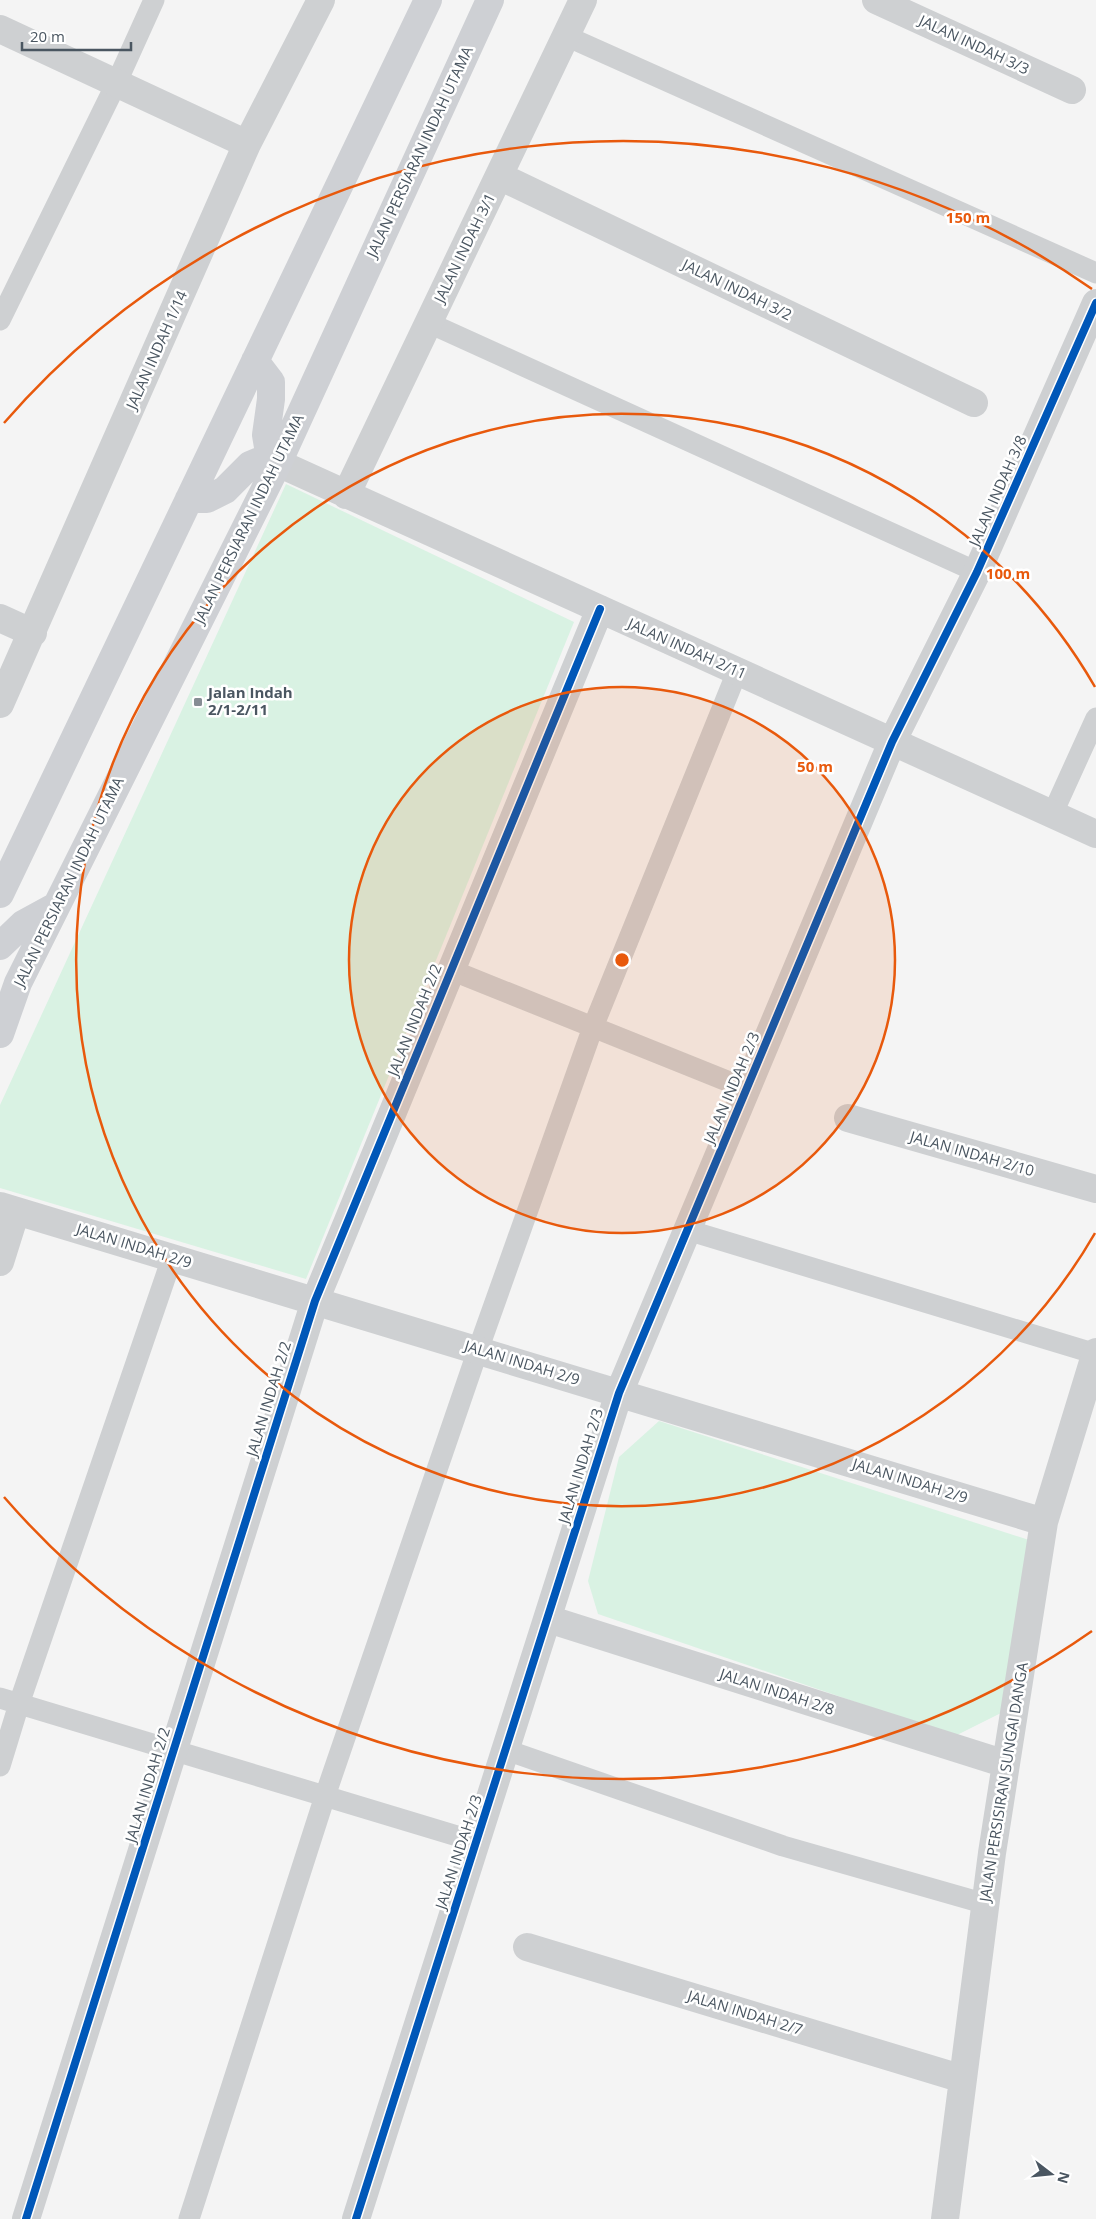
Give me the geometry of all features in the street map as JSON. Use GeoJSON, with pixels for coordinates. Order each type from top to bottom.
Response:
{"type":"FeatureCollection","features":[{"type":"Feature","properties":{"kind":"main road"},"geometry":{"type":"LineString","coordinates":[[0,894],[428,0]]}},
{"type":"Feature","properties":{"kind":"main road","name":"JALAN PERSIARAN INDAH UTAMA"},"geometry":{"type":"LineString","coordinates":[[0,1034],[18,983],[278,463],[490,0]]}},
{"type":"Feature","properties":{"kind":"main road"},"geometry":{"type":"LineString","coordinates":[[255,361],[271,382],[272,399],[266,435],[268,447],[278,463]]}},
{"type":"Feature","properties":{"kind":"main road"},"geometry":{"type":"LineString","coordinates":[[189,499],[207,499],[225,490],[250,465],[262,460],[278,463]]}},
{"type":"Feature","properties":{"kind":"main road"},"geometry":{"type":"LineString","coordinates":[[0,946],[23,924],[56,906]]}},
{"type":"Feature","properties":{"kind":"street","name":"JALAN INDAH 1/14"},"geometry":{"type":"LineString","coordinates":[[0,704],[33,633],[247,144],[321,0]]}},
{"type":"Feature","properties":{"kind":"street","name":"JALAN INDAH 3/1"},"geometry":{"type":"LineString","coordinates":[[346,495],[583,0]]}},
{"type":"Feature","properties":{"kind":"street","name":"JALAN INDAH 3/3"},"geometry":{"type":"LineString","coordinates":[[876,0],[1072,90]]}},
{"type":"Feature","properties":{"kind":"street"},"geometry":{"type":"LineString","coordinates":[[0,29],[247,144]]}},
{"type":"Feature","properties":{"kind":"street","name":"JALAN INDAH 3/2"},"geometry":{"type":"LineString","coordinates":[[500,176],[974,403]]}},
{"type":"Feature","properties":{"kind":"street","name":"JALAN INDAH 3/8"},"geometry":{"type":"LineString","coordinates":[[892,742],[977,572],[1096,302]]}},
{"type":"Feature","properties":{"kind":"street","name":"JALAN INDAH 2/11"},"geometry":{"type":"LineString","coordinates":[[278,463],[1096,834]]}},
{"type":"Feature","properties":{"kind":"street","name":"JALAN INDAH 2/2"},"geometry":{"type":"LineString","coordinates":[[26,2219],[315,1301],[600,609]]}},
{"type":"Feature","properties":{"kind":"street"},"geometry":{"type":"LineString","coordinates":[[0,618],[33,633]]}},
{"type":"Feature","properties":{"kind":"street","name":"JALAN INDAH 2/3"},"geometry":{"type":"LineString","coordinates":[[356,2219],[619,1393],[892,742]]}},
{"type":"Feature","properties":{"kind":"street","name":"JALAN INDAH 2/10"},"geometry":{"type":"LineString","coordinates":[[848,1118],[1096,1189]]}},
{"type":"Feature","properties":{"kind":"street"},"geometry":{"type":"LineString","coordinates":[[0,1262],[8,1208]]}},
{"type":"Feature","properties":{"kind":"street","name":"JALAN INDAH 2/9"},"geometry":{"type":"LineString","coordinates":[[8,1208],[1044,1522]]}},
{"type":"Feature","properties":{"kind":"street","name":"JALAN PERSISIRAN SUNGAI DANGA"},"geometry":{"type":"LineString","coordinates":[[945,2219],[986,1904],[1044,1522],[1096,1353]]}},
{"type":"Feature","properties":{"kind":"street","name":"JALAN INDAH 2/8"},"geometry":{"type":"LineString","coordinates":[[548,1619],[1006,1764]]}},
{"type":"Feature","properties":{"kind":"street","name":"JALAN INDAH 2/7"},"geometry":{"type":"LineString","coordinates":[[527,1946],[963,2079]]}},
{"type":"Feature","properties":{"kind":"lane"},"geometry":{"type":"LineString","coordinates":[[0,320],[116,84],[154,0]]}},
{"type":"Feature","properties":{"kind":"lane"},"geometry":{"type":"LineString","coordinates":[[566,36],[1096,273]]}},
{"type":"Feature","properties":{"kind":"lane"},"geometry":{"type":"LineString","coordinates":[[429,323],[977,572]]}},
{"type":"Feature","properties":{"kind":"lane"},"geometry":{"type":"LineString","coordinates":[[189,2219],[325,1796],[478,1350],[593,1027],[738,672]]}},
{"type":"Feature","properties":{"kind":"lane"},"geometry":{"type":"LineString","coordinates":[[1052,814],[1096,718]]}},
{"type":"Feature","properties":{"kind":"lane"},"geometry":{"type":"LineString","coordinates":[[451,970],[747,1089]]}},
{"type":"Feature","properties":{"kind":"lane"},"geometry":{"type":"LineString","coordinates":[[687,1230],[1096,1353]]}},
{"type":"Feature","properties":{"kind":"lane"},"geometry":{"type":"LineString","coordinates":[[0,1766],[10,1701],[172,1258]]}},
{"type":"Feature","properties":{"kind":"lane"},"geometry":{"type":"LineString","coordinates":[[10,1701],[477,1842]]}},
{"type":"Feature","properties":{"kind":"lane"},"geometry":{"type":"LineString","coordinates":[[506,1750],[783,1846],[986,1904]]}},
{"type":"Feature","properties":{"kind":"green space"},"geometry":{"type":"Polygon","coordinates":[[[286,484],[574,622],[306,1279],[0,1188],[0,1105],[286,484]]]}},
{"type":"Feature","properties":{"kind":"green space"},"geometry":{"type":"Polygon","coordinates":[[[659,1421],[1029,1540],[1003,1712],[955,1736],[598,1614],[588,1581],[619,1457],[659,1421]]]}},
{"type":"Feature","properties":{"kind":"cycle path"},"geometry":{"type":"LineString","coordinates":[[356,2219],[619,1393],[892,742],[977,572],[1096,303]]}},
{"type":"Feature","properties":{"kind":"cycle path"},"geometry":{"type":"LineString","coordinates":[[26,2219],[315,1301],[600,609]]}},
{"type":"Feature","properties":{"kind":"place","name":"Jalan Indah 2/1-2/11"},"geometry":{"type":"Point","coordinates":[198,702]}}]}
